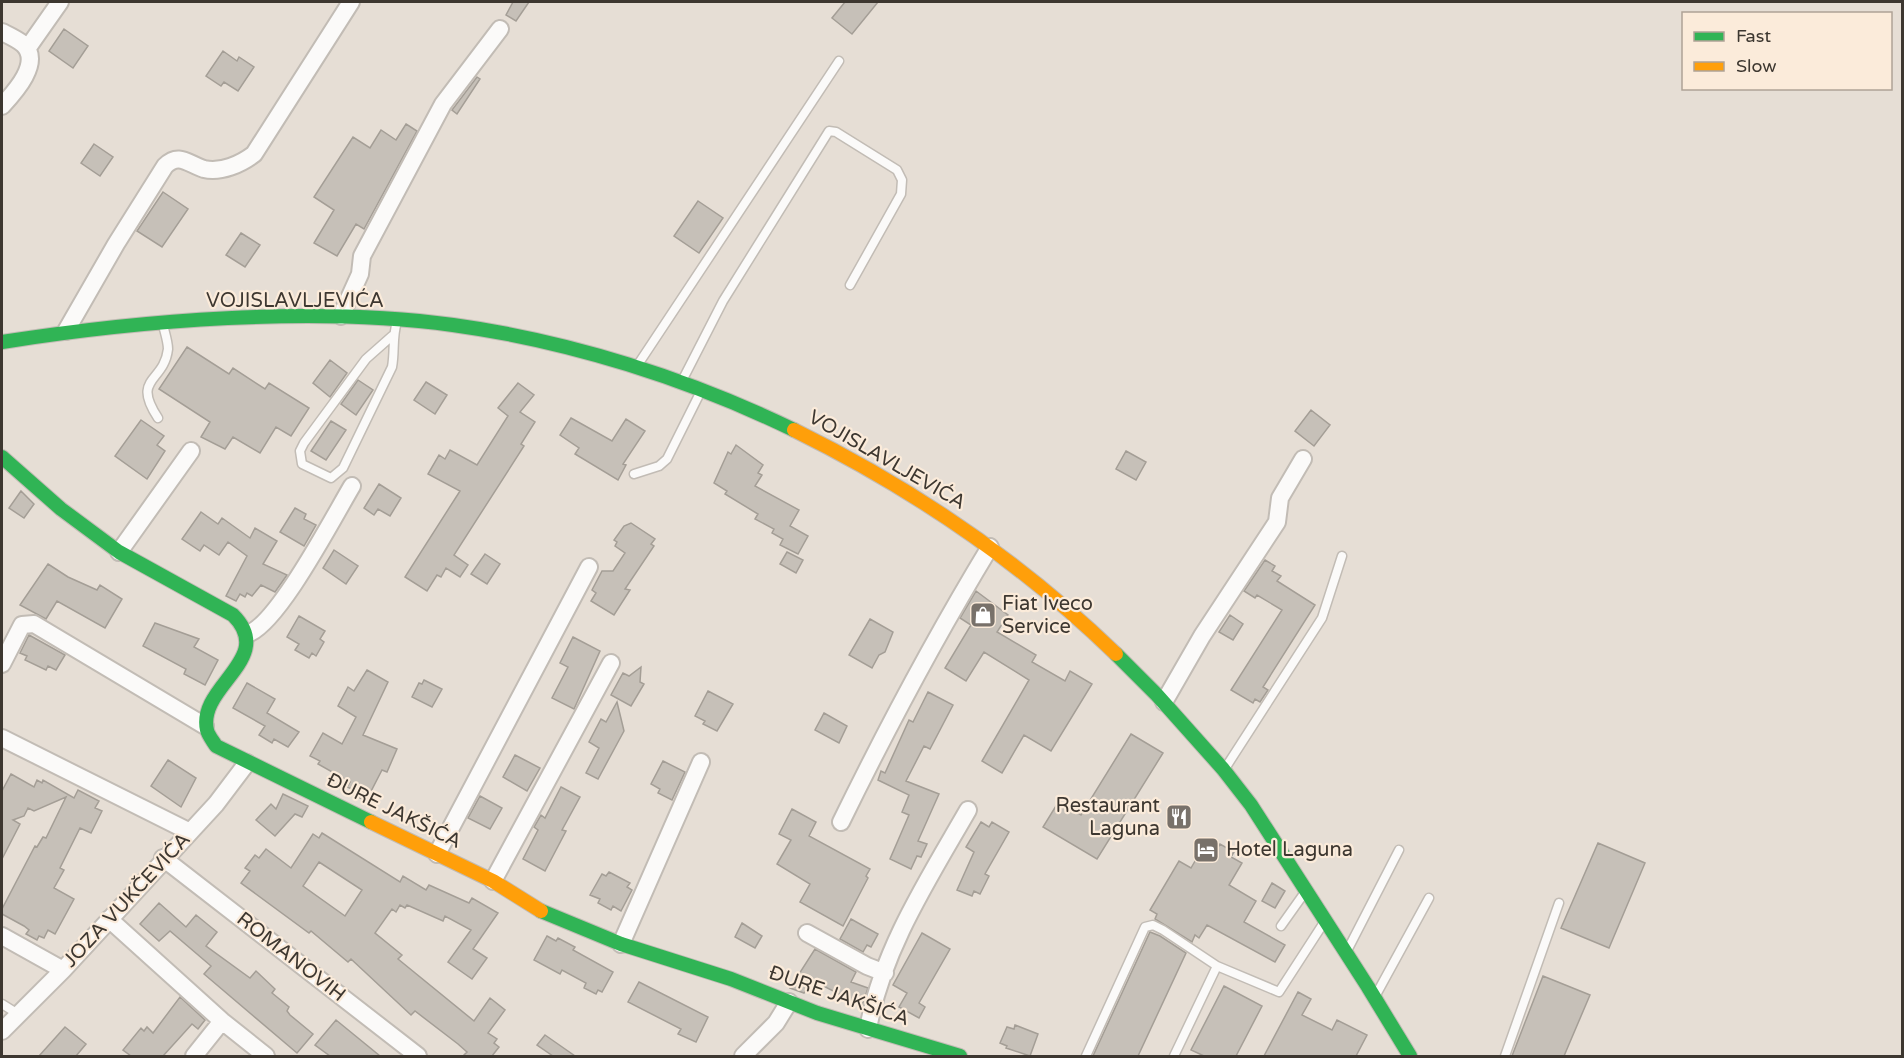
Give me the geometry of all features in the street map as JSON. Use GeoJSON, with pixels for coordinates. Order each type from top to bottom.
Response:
{"type":"FeatureCollection","features":[{"type":"Feature","properties":{"kind":"main road","name":"VOJISLAVLJEVIĆA"},"geometry":{"type":"LineString","coordinates":[[2,342],[66,331],[162,322],[341,316],[440,323],[517,336],[682,382],[747,407],[846,453],[915,495],[990,547],[1074,612],[1164,702],[1224,770],[1282,848],[1325,920],[1347,950],[1410,1056]]}},
{"type":"Feature","properties":{"kind":"main road"},"geometry":{"type":"LineString","coordinates":[[3,461],[61,509],[119,552],[233,615],[247,634],[242,655],[212,703],[205,726]]}},
{"type":"Feature","properties":{"kind":"main road","name":"ĐURE JAKŠIĆA"},"geometry":{"type":"LineString","coordinates":[[205,726],[208,737],[216,746],[493,881],[546,914],[621,944],[686,963],[789,1002],[868,1029],[960,1056]]}},
{"type":"Feature","properties":{"kind":"street"},"geometry":{"type":"LineString","coordinates":[[2,106],[18,88],[26,74],[27,49],[60,2]]}},
{"type":"Feature","properties":{"kind":"street"},"geometry":{"type":"LineString","coordinates":[[66,331],[116,244],[165,166],[173,159],[179,158],[206,169],[226,168],[243,162],[254,154],[351,2]]}},
{"type":"Feature","properties":{"kind":"street"},"geometry":{"type":"LineString","coordinates":[[341,316],[360,274],[362,256],[442,104],[500,29]]}},
{"type":"Feature","properties":{"kind":"street"},"geometry":{"type":"LineString","coordinates":[[2,32],[22,42],[27,49]]}},
{"type":"Feature","properties":{"kind":"street"},"geometry":{"type":"LineString","coordinates":[[119,552],[191,451]]}},
{"type":"Feature","properties":{"kind":"street"},"geometry":{"type":"LineString","coordinates":[[1164,702],[1202,636],[1277,522],[1280,498],[1303,459]]}},
{"type":"Feature","properties":{"kind":"street"},"geometry":{"type":"LineString","coordinates":[[247,634],[260,628],[276,612],[351,486]]}},
{"type":"Feature","properties":{"kind":"street"},"geometry":{"type":"LineString","coordinates":[[841,822],[922,663],[990,547]]}},
{"type":"Feature","properties":{"kind":"street"},"geometry":{"type":"LineString","coordinates":[[437,854],[589,567]]}},
{"type":"Feature","properties":{"kind":"street"},"geometry":{"type":"LineString","coordinates":[[2,664],[22,624],[34,624],[205,726]]}},
{"type":"Feature","properties":{"kind":"street"},"geometry":{"type":"LineString","coordinates":[[493,881],[610,663]]}},
{"type":"Feature","properties":{"kind":"street"},"geometry":{"type":"LineString","coordinates":[[2,738],[190,832]]}},
{"type":"Feature","properties":{"kind":"street"},"geometry":{"type":"LineString","coordinates":[[621,944],[700,762]]}},
{"type":"Feature","properties":{"kind":"street","name":"JOZA VUKČEVIĆA"},"geometry":{"type":"LineString","coordinates":[[2,1031],[63,970],[163,858],[190,832],[227,791],[247,763]]}},
{"type":"Feature","properties":{"kind":"street"},"geometry":{"type":"LineString","coordinates":[[868,1029],[885,973],[915,902],[968,810]]}},
{"type":"Feature","properties":{"kind":"street","name":"ROMANOVIH"},"geometry":{"type":"LineString","coordinates":[[163,858],[418,1056]]}},
{"type":"Feature","properties":{"kind":"street"},"geometry":{"type":"LineString","coordinates":[[109,919],[222,1021],[266,1056]]}},
{"type":"Feature","properties":{"kind":"street"},"geometry":{"type":"LineString","coordinates":[[807,933],[867,966],[885,973]]}},
{"type":"Feature","properties":{"kind":"street"},"geometry":{"type":"LineString","coordinates":[[2,936],[63,970]]}},
{"type":"Feature","properties":{"kind":"street"},"geometry":{"type":"LineString","coordinates":[[744,1056],[776,1023],[789,1002]]}},
{"type":"Feature","properties":{"kind":"street"},"geometry":{"type":"LineString","coordinates":[[194,1056],[222,1021]]}},
{"type":"Feature","properties":{"kind":"lane"},"geometry":{"type":"LineString","coordinates":[[636,368],[839,62]]}},
{"type":"Feature","properties":{"kind":"lane"},"geometry":{"type":"LineString","coordinates":[[682,382],[723,301],[829,131],[836,132],[897,170],[902,180],[901,194],[850,285]]}},
{"type":"Feature","properties":{"kind":"lane"},"geometry":{"type":"LineString","coordinates":[[392,336],[366,359],[304,444],[300,451],[302,464],[331,478],[343,468],[392,367],[395,350],[392,336],[397,320]]}},
{"type":"Feature","properties":{"kind":"lane"},"geometry":{"type":"LineString","coordinates":[[158,418],[147,402],[146,389],[166,356],[168,346],[162,322]]}},
{"type":"Feature","properties":{"kind":"lane"},"geometry":{"type":"LineString","coordinates":[[634,474],[659,466],[667,459],[702,390]]}},
{"type":"Feature","properties":{"kind":"lane"},"geometry":{"type":"LineString","coordinates":[[1224,770],[1322,618],[1342,556]]}},
{"type":"Feature","properties":{"kind":"lane"},"geometry":{"type":"LineString","coordinates":[[1347,950],[1398,850]]}},
{"type":"Feature","properties":{"kind":"lane"},"geometry":{"type":"LineString","coordinates":[[1281,926],[1307,889]]}},
{"type":"Feature","properties":{"kind":"lane"},"geometry":{"type":"LineString","coordinates":[[1375,996],[1429,898]]}},
{"type":"Feature","properties":{"kind":"lane"},"geometry":{"type":"LineString","coordinates":[[1505,1056],[1559,903]]}},
{"type":"Feature","properties":{"kind":"lane"},"geometry":{"type":"LineString","coordinates":[[1086,1056],[1145,927],[1153,925],[1217,966],[1279,992],[1325,920]]}},
{"type":"Feature","properties":{"kind":"lane"},"geometry":{"type":"LineString","coordinates":[[1174,1056],[1217,966]]}},
{"type":"Feature","properties":{"kind":"lane"},"geometry":{"type":"LineString","coordinates":[[2,1004],[18,1014]]}},
{"type":"Feature","properties":{"kind":"building"},"geometry":{"type":"Polygon","coordinates":[[[513,2],[529,2],[516,21],[506,15],[513,2]]]}},
{"type":"Feature","properties":{"kind":"building"},"geometry":{"type":"Polygon","coordinates":[[[845,2],[878,2],[852,34],[832,18],[845,2]]]}},
{"type":"Feature","properties":{"kind":"building"},"geometry":{"type":"Polygon","coordinates":[[[64,29],[88,46],[73,68],[49,51],[64,29]]]}},
{"type":"Feature","properties":{"kind":"building"},"geometry":{"type":"Polygon","coordinates":[[[223,51],[237,61],[239,57],[254,67],[238,91],[224,82],[221,86],[206,76],[223,51]]]}},
{"type":"Feature","properties":{"kind":"building"},"geometry":{"type":"Polygon","coordinates":[[[477,77],[480,79],[457,114],[452,110],[477,77]]]}},
{"type":"Feature","properties":{"kind":"building"},"geometry":{"type":"Polygon","coordinates":[[[406,124],[417,131],[364,229],[356,224],[337,256],[314,243],[334,210],[314,197],[353,137],[370,148],[381,130],[396,140],[406,124]]]}},
{"type":"Feature","properties":{"kind":"building"},"geometry":{"type":"Polygon","coordinates":[[[94,144],[113,157],[100,176],[81,163],[94,144]]]}},
{"type":"Feature","properties":{"kind":"building"},"geometry":{"type":"Polygon","coordinates":[[[163,192],[188,209],[162,247],[137,231],[163,192]]]}},
{"type":"Feature","properties":{"kind":"building"},"geometry":{"type":"Polygon","coordinates":[[[698,201],[723,218],[699,253],[674,236],[698,201]]]}},
{"type":"Feature","properties":{"kind":"building"},"geometry":{"type":"Polygon","coordinates":[[[241,233],[260,245],[245,267],[226,255],[241,233]]]}},
{"type":"Feature","properties":{"kind":"building"},"geometry":{"type":"Polygon","coordinates":[[[187,347],[229,374],[233,368],[265,389],[269,383],[309,408],[291,436],[276,427],[260,453],[233,437],[225,449],[201,437],[210,422],[159,389],[187,347]]]}},
{"type":"Feature","properties":{"kind":"building"},"geometry":{"type":"Polygon","coordinates":[[[330,360],[347,373],[330,397],[313,383],[330,360]]]}},
{"type":"Feature","properties":{"kind":"building"},"geometry":{"type":"Polygon","coordinates":[[[358,380],[373,390],[356,415],[341,404],[358,380]]]}},
{"type":"Feature","properties":{"kind":"building"},"geometry":{"type":"Polygon","coordinates":[[[426,382],[447,395],[435,414],[414,400],[426,382]]]}},
{"type":"Feature","properties":{"kind":"building"},"geometry":{"type":"Polygon","coordinates":[[[518,383],[534,395],[520,412],[535,422],[521,444],[524,446],[454,555],[468,565],[460,577],[446,568],[441,577],[437,575],[427,591],[405,577],[460,491],[428,474],[439,455],[445,459],[450,450],[477,465],[508,416],[498,408],[518,383]]]}},
{"type":"Feature","properties":{"kind":"building"},"geometry":{"type":"Polygon","coordinates":[[[1311,410],[1330,425],[1314,446],[1295,431],[1311,410]]]}},
{"type":"Feature","properties":{"kind":"building"},"geometry":{"type":"Polygon","coordinates":[[[571,418],[612,441],[626,419],[645,431],[623,464],[626,465],[618,480],[575,454],[579,448],[560,435],[571,418]]]}},
{"type":"Feature","properties":{"kind":"building"},"geometry":{"type":"Polygon","coordinates":[[[141,420],[164,436],[157,445],[165,451],[147,479],[115,456],[141,420]]]}},
{"type":"Feature","properties":{"kind":"building"},"geometry":{"type":"Polygon","coordinates":[[[331,421],[346,430],[326,460],[311,451],[331,421]]]}},
{"type":"Feature","properties":{"kind":"building"},"geometry":{"type":"Polygon","coordinates":[[[736,445],[763,465],[758,473],[762,475],[755,486],[799,510],[790,526],[808,536],[798,554],[780,545],[783,539],[772,533],[774,529],[755,519],[758,514],[725,494],[727,491],[714,483],[728,452],[731,454],[736,445]]]}},
{"type":"Feature","properties":{"kind":"building"},"geometry":{"type":"Polygon","coordinates":[[[1126,451],[1146,462],[1136,480],[1116,469],[1126,451]]]}},
{"type":"Feature","properties":{"kind":"building"},"geometry":{"type":"Polygon","coordinates":[[[379,484],[401,498],[390,516],[378,509],[374,515],[364,508],[379,484]]]}},
{"type":"Feature","properties":{"kind":"building"},"geometry":{"type":"Polygon","coordinates":[[[21,491],[34,504],[24,518],[9,508],[21,491]]]}},
{"type":"Feature","properties":{"kind":"building"},"geometry":{"type":"Polygon","coordinates":[[[295,508],[306,514],[304,519],[316,525],[304,546],[280,532],[295,508]]]}},
{"type":"Feature","properties":{"kind":"building"},"geometry":{"type":"Polygon","coordinates":[[[201,512],[218,524],[222,518],[250,538],[255,528],[277,541],[263,564],[287,575],[275,592],[261,585],[252,596],[247,593],[245,597],[240,594],[236,601],[226,596],[247,556],[228,542],[219,555],[204,545],[200,551],[182,539],[201,512]]]}},
{"type":"Feature","properties":{"kind":"building"},"geometry":{"type":"Polygon","coordinates":[[[631,523],[655,539],[651,544],[654,546],[625,589],[630,590],[614,615],[591,601],[596,593],[592,590],[602,571],[613,571],[625,553],[615,546],[617,542],[614,540],[624,526],[631,523]]]}},
{"type":"Feature","properties":{"kind":"building"},"geometry":{"type":"Polygon","coordinates":[[[334,550],[358,566],[346,584],[323,568],[334,550]]]}},
{"type":"Feature","properties":{"kind":"building"},"geometry":{"type":"Polygon","coordinates":[[[787,552],[803,560],[796,573],[780,564],[787,552]]]}},
{"type":"Feature","properties":{"kind":"building"},"geometry":{"type":"Polygon","coordinates":[[[485,554],[500,564],[487,584],[471,574],[485,554]]]}},
{"type":"Feature","properties":{"kind":"building"},"geometry":{"type":"Polygon","coordinates":[[[1265,560],[1275,566],[1272,571],[1281,576],[1277,581],[1315,605],[1263,687],[1268,690],[1260,702],[1255,699],[1253,703],[1231,690],[1282,610],[1257,595],[1255,598],[1244,591],[1265,560]]]}},
{"type":"Feature","properties":{"kind":"building"},"geometry":{"type":"Polygon","coordinates":[[[48,564],[68,577],[97,590],[100,585],[122,599],[105,628],[57,601],[46,619],[20,605],[48,564]]]}},
{"type":"Feature","properties":{"kind":"building"},"geometry":{"type":"Polygon","coordinates":[[[976,591],[1008,615],[997,632],[1036,655],[1032,662],[1065,681],[1070,671],[1092,684],[1051,751],[1024,735],[1002,773],[982,761],[1029,680],[984,652],[966,681],[945,668],[971,625],[960,618],[976,591]]]}},
{"type":"Feature","properties":{"kind":"building"},"geometry":{"type":"Polygon","coordinates":[[[1230,615],[1243,624],[1233,640],[1219,632],[1230,615]]]}},
{"type":"Feature","properties":{"kind":"building"},"geometry":{"type":"Polygon","coordinates":[[[299,616],[325,631],[320,639],[324,642],[316,656],[312,653],[309,658],[295,650],[299,644],[287,637],[299,616]]]}},
{"type":"Feature","properties":{"kind":"building"},"geometry":{"type":"Polygon","coordinates":[[[870,619],[893,632],[885,652],[879,655],[872,668],[849,655],[870,619]]]}},
{"type":"Feature","properties":{"kind":"building"},"geometry":{"type":"Polygon","coordinates":[[[155,623],[199,639],[194,647],[218,660],[205,685],[184,674],[186,669],[143,646],[155,623]]]}},
{"type":"Feature","properties":{"kind":"building"},"geometry":{"type":"Polygon","coordinates":[[[29,635],[65,655],[56,670],[48,666],[46,670],[25,660],[27,656],[20,653],[29,635]]]}},
{"type":"Feature","properties":{"kind":"building"},"geometry":{"type":"Polygon","coordinates":[[[573,637],[600,651],[574,709],[552,698],[568,667],[560,663],[573,637]]]}},
{"type":"Feature","properties":{"kind":"building"},"geometry":{"type":"Polygon","coordinates":[[[641,667],[640,682],[644,684],[631,706],[611,695],[623,673],[629,676],[641,667]]]}},
{"type":"Feature","properties":{"kind":"building"},"geometry":{"type":"Polygon","coordinates":[[[367,670],[388,682],[363,735],[397,749],[387,772],[382,770],[366,801],[352,794],[354,790],[347,787],[350,782],[318,764],[320,761],[310,756],[323,733],[342,744],[356,717],[338,706],[348,687],[354,691],[367,670]]]}},
{"type":"Feature","properties":{"kind":"building"},"geometry":{"type":"Polygon","coordinates":[[[424,680],[442,689],[432,707],[412,697],[419,683],[422,684],[424,680]]]}},
{"type":"Feature","properties":{"kind":"building"},"geometry":{"type":"Polygon","coordinates":[[[247,683],[275,699],[267,713],[299,732],[288,747],[274,739],[272,743],[259,735],[265,726],[233,708],[247,683]]]}},
{"type":"Feature","properties":{"kind":"building"},"geometry":{"type":"Polygon","coordinates":[[[708,691],[733,704],[717,731],[703,724],[705,721],[695,716],[708,691]]]}},
{"type":"Feature","properties":{"kind":"building"},"geometry":{"type":"Polygon","coordinates":[[[928,692],[953,705],[930,749],[924,746],[906,781],[939,794],[918,841],[927,844],[921,857],[917,856],[911,869],[890,859],[909,815],[902,812],[909,795],[878,780],[881,771],[885,773],[909,720],[913,722],[928,692]]]}},
{"type":"Feature","properties":{"kind":"building"},"geometry":{"type":"Polygon","coordinates":[[[617,702],[624,731],[598,779],[586,773],[599,748],[589,742],[601,719],[606,722],[617,702]]]}},
{"type":"Feature","properties":{"kind":"building"},"geometry":{"type":"Polygon","coordinates":[[[824,713],[847,726],[839,743],[815,730],[824,713]]]}},
{"type":"Feature","properties":{"kind":"building"},"geometry":{"type":"Polygon","coordinates":[[[1131,734],[1163,753],[1097,859],[1043,827],[1059,801],[1081,815],[1131,734]]]}},
{"type":"Feature","properties":{"kind":"building"},"geometry":{"type":"Polygon","coordinates":[[[515,755],[540,768],[527,791],[503,777],[515,755]]]}},
{"type":"Feature","properties":{"kind":"building"},"geometry":{"type":"Polygon","coordinates":[[[168,760],[196,778],[181,807],[151,786],[168,760]]]}},
{"type":"Feature","properties":{"kind":"building"},"geometry":{"type":"Polygon","coordinates":[[[663,761],[685,772],[672,800],[658,793],[660,789],[651,784],[663,761]]]}},
{"type":"Feature","properties":{"kind":"building"},"geometry":{"type":"Polygon","coordinates":[[[11,774],[34,787],[37,780],[42,783],[43,780],[74,798],[78,790],[99,801],[95,808],[102,811],[91,833],[80,828],[60,868],[64,870],[54,888],[74,899],[55,934],[48,930],[44,938],[39,936],[37,940],[26,934],[29,930],[24,926],[2,914],[2,909],[35,846],[37,847],[43,837],[46,838],[66,797],[34,811],[28,808],[24,816],[13,820],[20,824],[2,859],[2,791],[11,774]]]}},
{"type":"Feature","properties":{"kind":"building"},"geometry":{"type":"Polygon","coordinates":[[[561,787],[580,797],[562,830],[566,831],[545,871],[523,859],[538,830],[534,827],[541,815],[545,818],[561,787]]]}},
{"type":"Feature","properties":{"kind":"building"},"geometry":{"type":"Polygon","coordinates":[[[283,794],[308,806],[302,817],[295,814],[275,836],[256,820],[271,804],[276,809],[283,794]]]}},
{"type":"Feature","properties":{"kind":"building"},"geometry":{"type":"Polygon","coordinates":[[[480,796],[502,808],[490,829],[468,818],[480,796]]]}},
{"type":"Feature","properties":{"kind":"building"},"geometry":{"type":"Polygon","coordinates":[[[792,809],[816,822],[809,836],[870,869],[866,876],[868,878],[843,926],[800,902],[810,884],[777,864],[791,840],[779,834],[792,809]]]}},
{"type":"Feature","properties":{"kind":"building"},"geometry":{"type":"Polygon","coordinates":[[[981,822],[989,827],[992,822],[1009,832],[985,874],[989,876],[980,894],[974,891],[972,896],[957,890],[974,852],[966,847],[981,822]]]}},
{"type":"Feature","properties":{"kind":"building"},"geometry":{"type":"Polygon","coordinates":[[[322,833],[400,882],[403,876],[426,890],[429,885],[469,903],[472,898],[498,913],[473,949],[487,958],[472,979],[448,962],[471,930],[445,916],[443,921],[407,905],[405,908],[400,905],[396,912],[392,909],[375,933],[402,955],[398,959],[474,1021],[490,998],[505,1010],[488,1033],[497,1039],[494,1043],[499,1047],[492,1056],[463,1056],[467,1052],[458,1044],[415,1011],[411,1015],[351,959],[348,962],[311,931],[309,933],[241,883],[250,871],[245,868],[255,855],[259,858],[266,849],[291,868],[313,834],[319,838],[322,833]],[[319,862],[303,886],[345,916],[362,890],[319,862]]]}},
{"type":"Feature","properties":{"kind":"building"},"geometry":{"type":"Polygon","coordinates":[[[1206,842],[1217,849],[1220,844],[1234,852],[1231,857],[1242,863],[1229,885],[1256,901],[1244,922],[1285,945],[1275,962],[1207,925],[1199,938],[1195,935],[1192,942],[1155,919],[1157,914],[1150,910],[1179,861],[1191,868],[1206,842]]]}},
{"type":"Feature","properties":{"kind":"building"},"geometry":{"type":"Polygon","coordinates":[[[1598,843],[1645,863],[1609,948],[1561,928],[1598,843]]]}},
{"type":"Feature","properties":{"kind":"building"},"geometry":{"type":"Polygon","coordinates":[[[609,872],[630,883],[627,887],[632,890],[621,911],[613,906],[611,910],[598,903],[600,899],[590,895],[602,874],[606,876],[609,872]]]}},
{"type":"Feature","properties":{"kind":"building"},"geometry":{"type":"Polygon","coordinates":[[[1272,883],[1285,891],[1275,908],[1262,901],[1272,883]]]}},
{"type":"Feature","properties":{"kind":"building"},"geometry":{"type":"Polygon","coordinates":[[[159,903],[186,927],[196,915],[217,932],[206,946],[250,978],[256,971],[275,989],[272,993],[289,1007],[287,1011],[290,1015],[313,1034],[297,1053],[204,974],[211,966],[170,931],[159,941],[140,924],[159,903]]]}},
{"type":"Feature","properties":{"kind":"building"},"geometry":{"type":"Polygon","coordinates":[[[851,919],[878,934],[871,947],[867,945],[863,952],[840,939],[851,919]]]}},
{"type":"Feature","properties":{"kind":"building"},"geometry":{"type":"Polygon","coordinates":[[[742,923],[762,936],[755,948],[735,937],[742,923]]]}},
{"type":"Feature","properties":{"kind":"building"},"geometry":{"type":"Polygon","coordinates":[[[1150,932],[1186,953],[1138,1056],[1093,1056],[1150,932]]]}},
{"type":"Feature","properties":{"kind":"building"},"geometry":{"type":"Polygon","coordinates":[[[922,933],[950,949],[919,1003],[925,1007],[919,1018],[899,1007],[907,993],[893,985],[922,933]]]}},
{"type":"Feature","properties":{"kind":"building"},"geometry":{"type":"Polygon","coordinates":[[[547,936],[556,941],[558,938],[575,947],[573,950],[613,972],[602,992],[598,990],[596,994],[584,988],[586,983],[562,970],[560,974],[534,960],[547,936]]]}},
{"type":"Feature","properties":{"kind":"building"},"geometry":{"type":"Polygon","coordinates":[[[815,949],[856,972],[851,982],[868,988],[862,1006],[812,980],[804,993],[790,988],[815,949]]]}},
{"type":"Feature","properties":{"kind":"building"},"geometry":{"type":"Polygon","coordinates":[[[1543,976],[1590,995],[1564,1056],[1512,1056],[1543,976]]]}},
{"type":"Feature","properties":{"kind":"building"},"geometry":{"type":"Polygon","coordinates":[[[639,982],[708,1017],[696,1042],[678,1034],[681,1029],[628,1002],[639,982]]]}},
{"type":"Feature","properties":{"kind":"building"},"geometry":{"type":"Polygon","coordinates":[[[1224,986],[1262,1006],[1236,1056],[1204,1056],[1191,1050],[1224,986]]]}},
{"type":"Feature","properties":{"kind":"building"},"geometry":{"type":"Polygon","coordinates":[[[1298,992],[1311,999],[1302,1015],[1332,1030],[1337,1020],[1367,1035],[1356,1056],[1264,1056],[1298,992]]]}},
{"type":"Feature","properties":{"kind":"building"},"geometry":{"type":"Polygon","coordinates":[[[180,997],[205,1020],[198,1029],[192,1024],[163,1056],[131,1056],[123,1050],[141,1028],[144,1031],[147,1027],[153,1033],[180,997]]]}},
{"type":"Feature","properties":{"kind":"building"},"geometry":{"type":"Polygon","coordinates":[[[336,1020],[380,1056],[330,1056],[315,1045],[336,1020]]]}},
{"type":"Feature","properties":{"kind":"building"},"geometry":{"type":"Polygon","coordinates":[[[1015,1025],[1038,1034],[1030,1056],[1006,1048],[1007,1046],[1000,1043],[1007,1027],[1014,1029],[1015,1025]]]}},
{"type":"Feature","properties":{"kind":"building"},"geometry":{"type":"Polygon","coordinates":[[[65,1027],[86,1044],[76,1056],[39,1056],[65,1027]]]}},
{"type":"Feature","properties":{"kind":"building"},"geometry":{"type":"Polygon","coordinates":[[[545,1035],[575,1056],[553,1056],[537,1045],[545,1035]]]}},
{"type":"Feature","properties":{"kind":"traffic: fast"},"geometry":{"type":"LineString","coordinates":[[2,342],[112,327],[228,318],[286,316],[399,319],[497,332],[628,364],[713,394],[794,430]]}},
{"type":"Feature","properties":{"kind":"traffic: fast"},"geometry":{"type":"LineString","coordinates":[[2,457],[61,509],[119,552],[233,615],[244,631],[246,645],[241,659],[213,700],[207,714],[207,730],[216,746],[371,822]]}},
{"type":"Feature","properties":{"kind":"traffic: fast"},"geometry":{"type":"LineString","coordinates":[[1116,654],[1157,695],[1223,769],[1251,805],[1410,1056]]}},
{"type":"Feature","properties":{"kind":"traffic: fast"},"geometry":{"type":"LineString","coordinates":[[541,911],[621,944],[731,979],[817,1013],[960,1056]]}},
{"type":"Feature","properties":{"kind":"traffic: slow"},"geometry":{"type":"LineString","coordinates":[[794,430],[881,477],[964,529],[1042,588],[1116,654]]}},
{"type":"Feature","properties":{"kind":"traffic: slow"},"geometry":{"type":"LineString","coordinates":[[371,822],[493,881],[541,911]]}},
{"type":"Feature","properties":{"kind":"place","name":"Fiat Iveco Service"},"geometry":{"type":"Point","coordinates":[983,615]}},
{"type":"Feature","properties":{"kind":"place","name":"Restaurant Laguna"},"geometry":{"type":"Point","coordinates":[1179,817]}},
{"type":"Feature","properties":{"kind":"place","name":"Hotel Laguna"},"geometry":{"type":"Point","coordinates":[1206,850]}}]}
